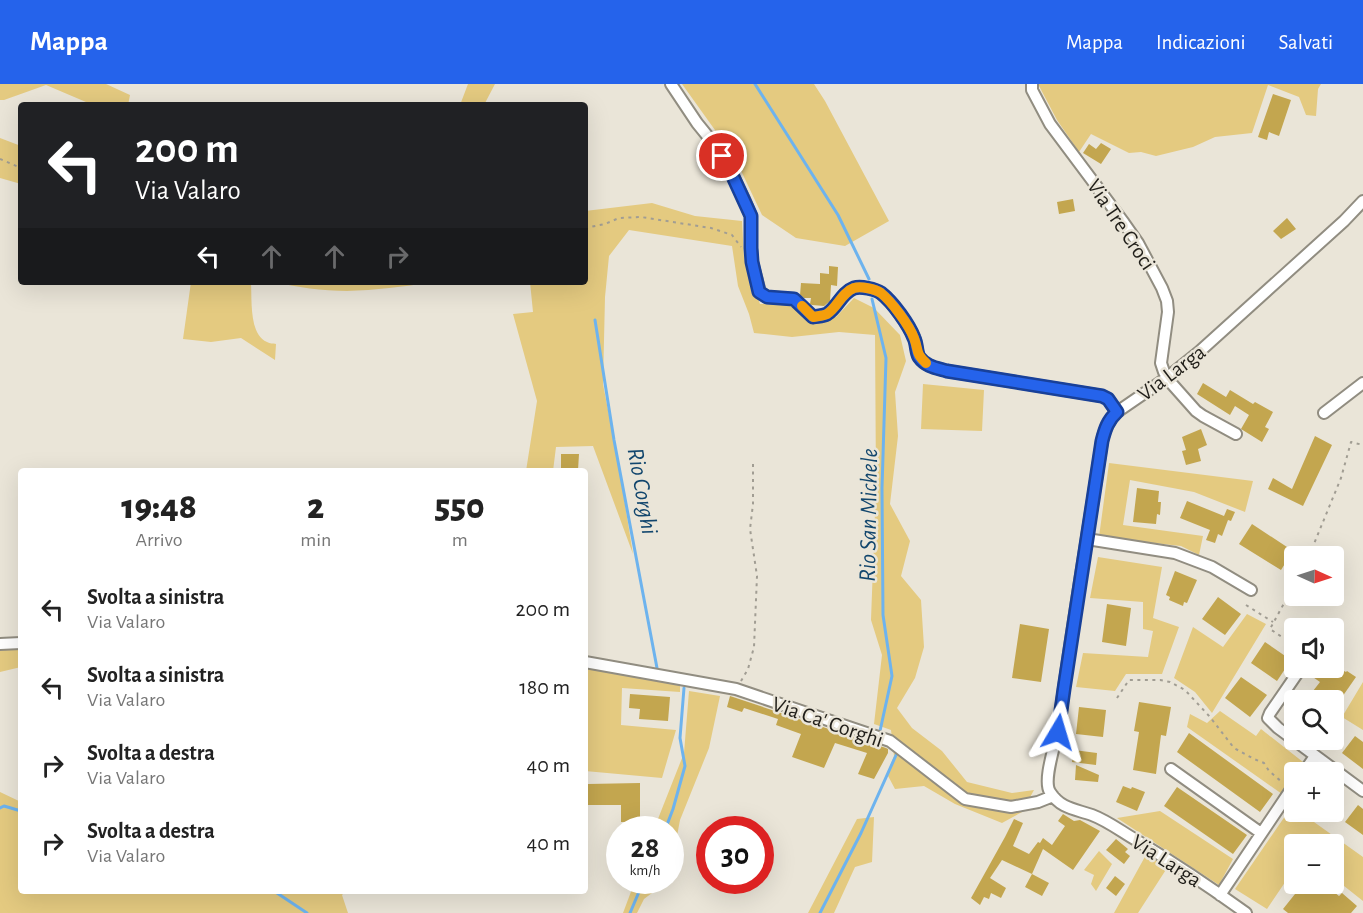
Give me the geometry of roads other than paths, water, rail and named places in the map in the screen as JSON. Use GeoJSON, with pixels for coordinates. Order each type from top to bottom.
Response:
{"type":"FeatureCollection","features":[{"type":"Feature","properties":{"kind":"street"},"geometry":{"type":"LineString","coordinates":[[671,84],[719,152],[744,199],[751,216],[752,262],[759,292],[767,297],[794,299],[813,317],[825,315],[834,308],[843,295],[855,288],[873,289],[889,301],[903,318],[914,338],[918,356],[930,367],[1102,396],[1108,399],[1117,412]]}},
{"type":"Feature","properties":{"kind":"street","name":"Via Tre Croci"},"geometry":{"type":"LineString","coordinates":[[1032,84],[1032,90],[1050,124],[1124,223],[1162,288],[1168,312],[1161,363],[1168,377]]}},
{"type":"Feature","properties":{"kind":"street","name":"Via Larga"},"geometry":{"type":"LineString","coordinates":[[1246,913],[1175,864],[1112,825],[1093,815],[1069,809],[1048,789],[1048,777],[1058,732],[1102,441],[1110,418],[1199,352],[1344,221],[1363,201]]}},
{"type":"Feature","properties":{"kind":"street"},"geometry":{"type":"LineString","coordinates":[[1168,377],[1176,390],[1196,411],[1236,434]]}},
{"type":"Feature","properties":{"kind":"street"},"geometry":{"type":"LineString","coordinates":[[1324,413],[1363,383]]}},
{"type":"Feature","properties":{"kind":"street"},"geometry":{"type":"LineString","coordinates":[[1087,538],[1175,553],[1212,567],[1251,590]]}},
{"type":"Feature","properties":{"kind":"street"},"geometry":{"type":"LineString","coordinates":[[0,644],[18,643]]}},
{"type":"Feature","properties":{"kind":"street","name":"Via Ca' Corghi"},"geometry":{"type":"LineString","coordinates":[[588,663],[736,690],[890,741],[965,799],[1011,807],[1038,802],[1053,796]]}},
{"type":"Feature","properties":{"kind":"street"},"geometry":{"type":"LineString","coordinates":[[1293,678],[1268,718],[1278,728],[1363,791]]}},
{"type":"Feature","properties":{"kind":"street"},"geometry":{"type":"LineString","coordinates":[[1311,762],[1315,756]]}},
{"type":"Feature","properties":{"kind":"street"},"geometry":{"type":"LineString","coordinates":[[1171,769],[1261,833]]}},
{"type":"Feature","properties":{"kind":"street"},"geometry":{"type":"LineString","coordinates":[[1220,895],[1284,800]]}},
{"type":"Feature","properties":{"kind":"waterway","name":"Rio San Michele"},"geometry":{"type":"LineString","coordinates":[[755,84],[838,215],[869,279]]}},
{"type":"Feature","properties":{"kind":"waterway","name":"Rio San Michele"},"geometry":{"type":"LineString","coordinates":[[872,299],[886,358],[882,488],[883,615],[892,676],[880,731]]}},
{"type":"Feature","properties":{"kind":"waterway","name":"Rio Corghi"},"geometry":{"type":"LineString","coordinates":[[595,320],[614,440],[657,668]]}},
{"type":"Feature","properties":{"kind":"waterway","name":"Rio Corghi"},"geometry":{"type":"LineString","coordinates":[[670,816],[685,766],[680,738],[684,688]]}},
{"type":"Feature","properties":{"kind":"waterway","name":"Rio San Michele"},"geometry":{"type":"LineString","coordinates":[[820,913],[861,833],[896,752]]}},
{"type":"Feature","properties":{"kind":"waterway"},"geometry":{"type":"LineString","coordinates":[[0,808],[4,806],[18,810]]}},
{"type":"Feature","properties":{"kind":"waterway"},"geometry":{"type":"LineString","coordinates":[[278,894],[307,913]]}},
{"type":"Feature","properties":{"kind":"waterway","name":"Rio Corghi"},"geometry":{"type":"LineString","coordinates":[[630,913],[638,894]]}}]}
